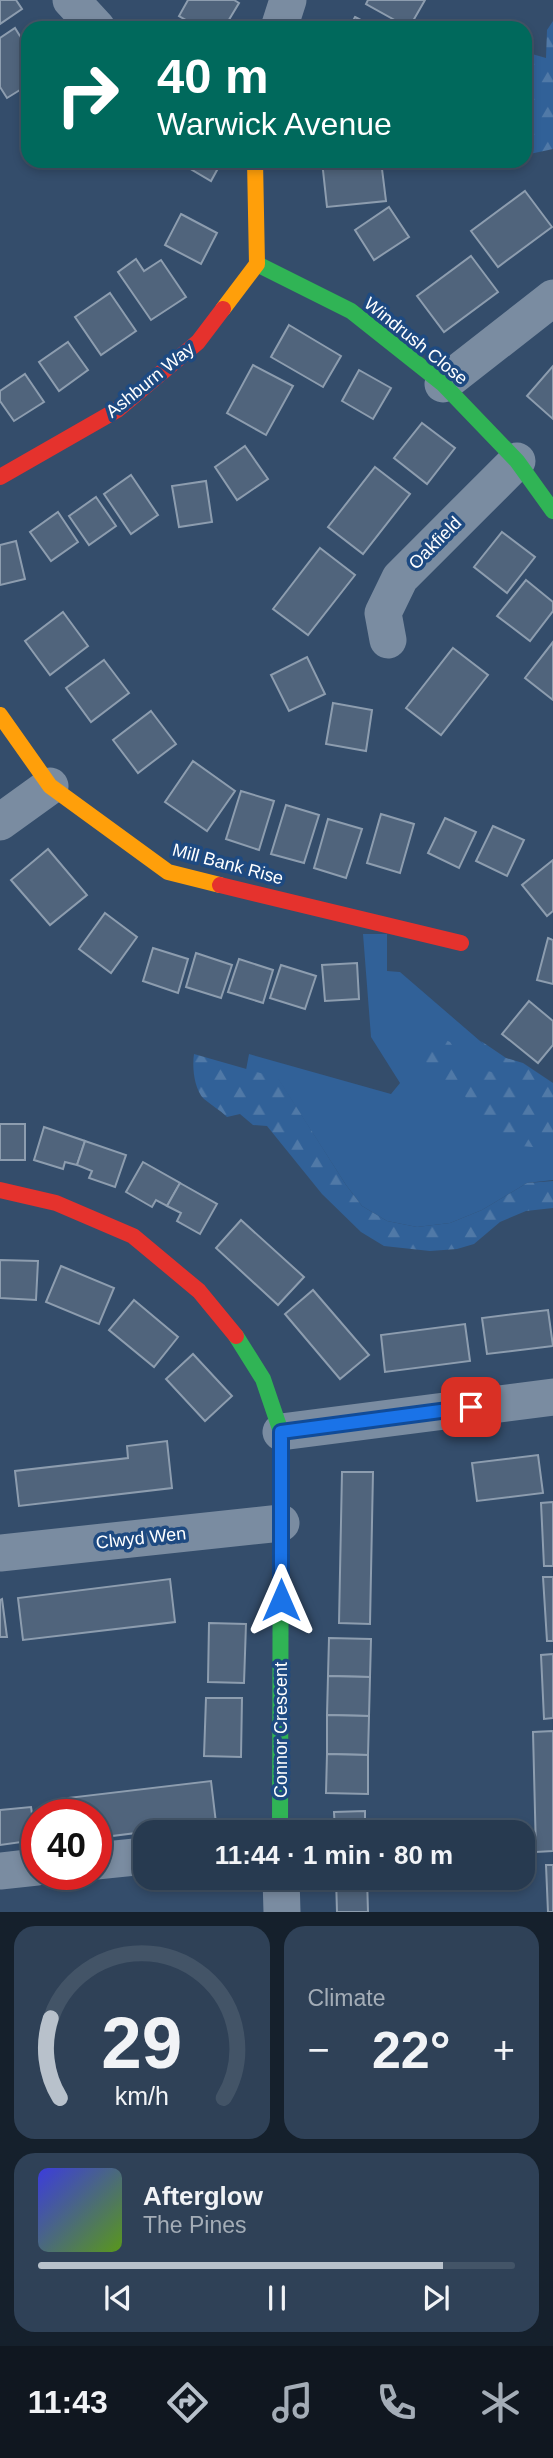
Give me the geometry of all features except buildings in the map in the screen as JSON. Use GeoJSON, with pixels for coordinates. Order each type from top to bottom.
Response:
{"type":"FeatureCollection","features":[{"type":"Feature","properties":{"kind":"street"},"geometry":{"type":"LineString","coordinates":[[71,0],[90,21]]}},
{"type":"Feature","properties":{"kind":"street"},"geometry":{"type":"LineString","coordinates":[[280,21],[288,0]]}},
{"type":"Feature","properties":{"kind":"street"},"geometry":{"type":"LineString","coordinates":[[256,168],[257,264]]}},
{"type":"Feature","properties":{"kind":"street","name":"Windrush Close"},"geometry":{"type":"LineString","coordinates":[[257,264],[351,311],[443,384],[517,461],[553,511]]}},
{"type":"Feature","properties":{"kind":"street","name":"Ashburn Way"},"geometry":{"type":"LineString","coordinates":[[0,477],[117,410],[198,342],[257,264]]}},
{"type":"Feature","properties":{"kind":"street"},"geometry":{"type":"LineString","coordinates":[[443,384],[553,298]]}},
{"type":"Feature","properties":{"kind":"street","name":"Oakfield"},"geometry":{"type":"LineString","coordinates":[[388,640],[383,613],[400,578],[517,461]]}},
{"type":"Feature","properties":{"kind":"street","name":"Mill Bank Rise"},"geometry":{"type":"LineString","coordinates":[[0,715],[50,786],[168,872],[461,943]]}},
{"type":"Feature","properties":{"kind":"street"},"geometry":{"type":"LineString","coordinates":[[0,822],[50,786]]}},
{"type":"Feature","properties":{"kind":"street","name":"Connor Crescent"},"geometry":{"type":"LineString","coordinates":[[0,1190],[56,1203],[133,1236],[199,1291],[239,1339],[263,1379],[281,1432],[281,1820]]}},
{"type":"Feature","properties":{"kind":"street"},"geometry":{"type":"LineString","coordinates":[[281,1432],[553,1397]]}},
{"type":"Feature","properties":{"kind":"street","name":"Clwyd Wen"},"geometry":{"type":"LineString","coordinates":[[0,1553],[281,1523]]}},
{"type":"Feature","properties":{"kind":"street"},"geometry":{"type":"LineString","coordinates":[[112,1859],[133,1857]]}},
{"type":"Feature","properties":{"kind":"street"},"geometry":{"type":"LineString","coordinates":[[0,1871],[21,1869]]}},
{"type":"Feature","properties":{"kind":"street"},"geometry":{"type":"LineString","coordinates":[[281,1890],[282,1912]]}},
{"type":"Feature","properties":{"kind":"green space"},"geometry":{"type":"Polygon","coordinates":[[[553,21],[553,149],[532,154],[532,54],[546,58],[547,30],[553,21]]]}},
{"type":"Feature","properties":{"kind":"green space"},"geometry":{"type":"Polygon","coordinates":[[[363,934],[387,934],[387,971],[400,972],[487,1047],[553,1093],[553,1180],[527,1183],[482,1210],[450,1223],[417,1227],[387,1221],[362,1206],[278,1079],[246,1070],[249,1054],[391,1094],[400,1083],[371,1037],[363,934]]]}},
{"type":"Feature","properties":{"kind":"green space"},"geometry":{"type":"Polygon","coordinates":[[[439,1037],[450,1042],[467,1067],[492,1072],[510,1081],[513,1071],[481,1041],[506,1058],[523,1063],[553,1083],[553,1149],[511,1145],[494,1136],[462,1092],[435,1074],[423,1058],[425,1044],[439,1037]]]}},
{"type":"Feature","properties":{"kind":"green space"},"geometry":{"type":"Polygon","coordinates":[[[194,1054],[278,1078],[362,1206],[387,1221],[417,1227],[450,1223],[482,1210],[527,1183],[553,1181],[553,1208],[526,1211],[500,1222],[474,1244],[457,1249],[430,1251],[384,1246],[361,1232],[322,1194],[267,1126],[253,1125],[240,1114],[227,1117],[204,1099],[194,1078],[194,1054]]]}},
{"type":"Feature","properties":{"kind":"traffic: fast"},"geometry":{"type":"LineString","coordinates":[[257,264],[351,311],[443,384],[517,461],[553,511]]}},
{"type":"Feature","properties":{"kind":"traffic: fast"},"geometry":{"type":"LineString","coordinates":[[236,1336],[263,1379],[281,1432],[280,1820]]}},
{"type":"Feature","properties":{"kind":"traffic: slow"},"geometry":{"type":"LineString","coordinates":[[223,309],[257,264],[255,168]]}},
{"type":"Feature","properties":{"kind":"traffic: slow"},"geometry":{"type":"LineString","coordinates":[[0,715],[50,786],[168,872],[220,885]]}},
{"type":"Feature","properties":{"kind":"traffic: jam"},"geometry":{"type":"LineString","coordinates":[[0,477],[117,410],[198,342],[223,309]]}},
{"type":"Feature","properties":{"kind":"traffic: jam"},"geometry":{"type":"LineString","coordinates":[[220,885],[461,943]]}},
{"type":"Feature","properties":{"kind":"traffic: jam"},"geometry":{"type":"LineString","coordinates":[[0,1190],[56,1203],[133,1236],[199,1291],[236,1336]]}},
{"type":"Feature","properties":{"kind":"route"},"geometry":{"type":"LineString","coordinates":[[281,1600],[281,1432],[471,1407]]}}]}
